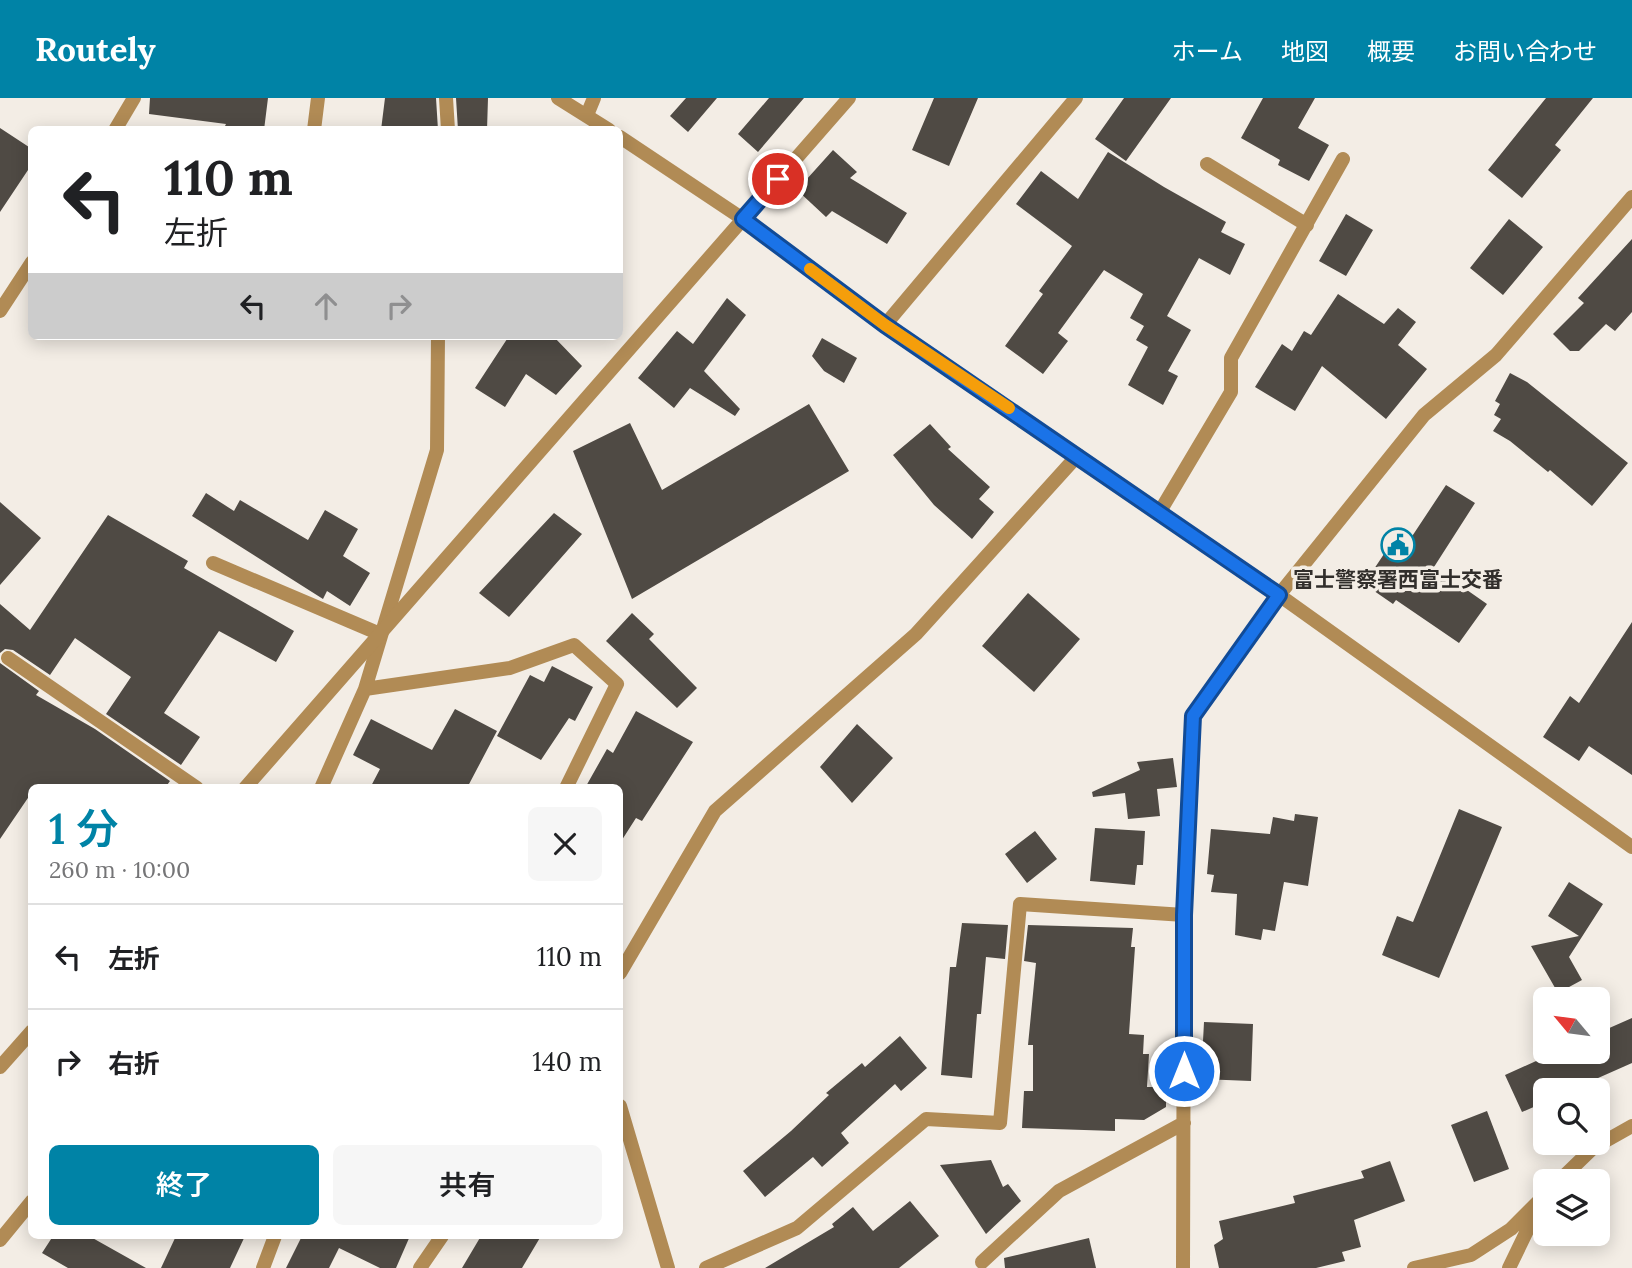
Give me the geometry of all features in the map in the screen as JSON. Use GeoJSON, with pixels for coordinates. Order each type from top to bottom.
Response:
{"type":"FeatureCollection","features":[{"type":"Feature","properties":{"kind":"street"},"geometry":{"type":"LineString","coordinates":[[117,126],[134,98]]}},
{"type":"Feature","properties":{"kind":"street"},"geometry":{"type":"LineString","coordinates":[[314,126],[318,98]]}},
{"type":"Feature","properties":{"kind":"street"},"geometry":{"type":"LineString","coordinates":[[446,98],[447,126]]}},
{"type":"Feature","properties":{"kind":"street"},"geometry":{"type":"LineString","coordinates":[[558,98],[603,126]]}},
{"type":"Feature","properties":{"kind":"street"},"geometry":{"type":"LineString","coordinates":[[587,115],[594,98]]}},
{"type":"Feature","properties":{"kind":"street"},"geometry":{"type":"LineString","coordinates":[[249,784],[849,98]]}},
{"type":"Feature","properties":{"kind":"street"},"geometry":{"type":"LineString","coordinates":[[885,325],[1076,98]]}},
{"type":"Feature","properties":{"kind":"street"},"geometry":{"type":"LineString","coordinates":[[623,138],[743,219],[885,325],[1279,595],[1632,847]]}},
{"type":"Feature","properties":{"kind":"street"},"geometry":{"type":"LineString","coordinates":[[1158,513],[1231,392],[1231,358],[1343,159]]}},
{"type":"Feature","properties":{"kind":"street"},"geometry":{"type":"LineString","coordinates":[[1207,164],[1307,225]]}},
{"type":"Feature","properties":{"kind":"street"},"geometry":{"type":"LineString","coordinates":[[1183,1268],[1184,915],[1193,716],[1279,595],[1424,415],[1496,355],[1632,197]]}},
{"type":"Feature","properties":{"kind":"street"},"geometry":{"type":"LineString","coordinates":[[0,311],[28,268]]}},
{"type":"Feature","properties":{"kind":"street"},"geometry":{"type":"LineString","coordinates":[[323,784],[365,689],[436,450],[438,340]]}},
{"type":"Feature","properties":{"kind":"street"},"geometry":{"type":"LineString","coordinates":[[623,968],[715,811],[916,634],[1078,456]]}},
{"type":"Feature","properties":{"kind":"street"},"geometry":{"type":"LineString","coordinates":[[213,563],[380,634]]}},
{"type":"Feature","properties":{"kind":"street"},"geometry":{"type":"LineString","coordinates":[[365,689],[510,668],[574,645],[617,684],[568,784]]}},
{"type":"Feature","properties":{"kind":"street"},"geometry":{"type":"LineString","coordinates":[[8,658],[191,784]]}},
{"type":"Feature","properties":{"kind":"street"},"geometry":{"type":"LineString","coordinates":[[706,1268],[797,1228],[926,1119],[1000,1124],[1020,904],[1184,915]]}},
{"type":"Feature","properties":{"kind":"street"},"geometry":{"type":"LineString","coordinates":[[3,1058],[28,1035]]}},
{"type":"Feature","properties":{"kind":"street"},"geometry":{"type":"LineString","coordinates":[[623,1116],[668,1268]]}},
{"type":"Feature","properties":{"kind":"street"},"geometry":{"type":"LineString","coordinates":[[982,1262],[1059,1191],[1184,1123]]}},
{"type":"Feature","properties":{"kind":"street"},"geometry":{"type":"LineString","coordinates":[[1571,1169],[1593,1148],[1632,1126]]}},
{"type":"Feature","properties":{"kind":"street"},"geometry":{"type":"LineString","coordinates":[[0,1240],[28,1206]]}},
{"type":"Feature","properties":{"kind":"street"},"geometry":{"type":"LineString","coordinates":[[1414,1268],[1471,1255],[1511,1229],[1533,1208]]}},
{"type":"Feature","properties":{"kind":"street"},"geometry":{"type":"LineString","coordinates":[[1509,1268],[1533,1220]]}},
{"type":"Feature","properties":{"kind":"street"},"geometry":{"type":"LineString","coordinates":[[263,1268],[274,1239]]}},
{"type":"Feature","properties":{"kind":"street"},"geometry":{"type":"LineString","coordinates":[[419,1268],[440,1239]]}},
{"type":"Feature","properties":{"kind":"building"},"geometry":{"type":"Polygon","coordinates":[[[150,98],[268,98],[264,126],[225,126],[226,124],[149,114],[150,98]]]}},
{"type":"Feature","properties":{"kind":"building"},"geometry":{"type":"Polygon","coordinates":[[[385,98],[436,98],[438,126],[382,126],[385,98]]]}},
{"type":"Feature","properties":{"kind":"building"},"geometry":{"type":"Polygon","coordinates":[[[456,98],[488,98],[487,126],[458,126],[456,98]]]}},
{"type":"Feature","properties":{"kind":"building"},"geometry":{"type":"Polygon","coordinates":[[[686,98],[717,98],[688,132],[670,116],[686,98]]]}},
{"type":"Feature","properties":{"kind":"building"},"geometry":{"type":"Polygon","coordinates":[[[769,98],[804,98],[758,152],[738,134],[769,98]]]}},
{"type":"Feature","properties":{"kind":"building"},"geometry":{"type":"Polygon","coordinates":[[[934,98],[978,98],[949,166],[912,150],[934,98]]]}},
{"type":"Feature","properties":{"kind":"building"},"geometry":{"type":"Polygon","coordinates":[[[1124,98],[1171,98],[1126,161],[1095,139],[1124,98]]]}},
{"type":"Feature","properties":{"kind":"building"},"geometry":{"type":"Polygon","coordinates":[[[1263,98],[1315,98],[1298,128],[1329,145],[1309,181],[1278,165],[1280,160],[1241,138],[1263,98]]]}},
{"type":"Feature","properties":{"kind":"building"},"geometry":{"type":"Polygon","coordinates":[[[1546,98],[1593,98],[1555,145],[1561,150],[1522,198],[1488,170],[1546,98]]]}},
{"type":"Feature","properties":{"kind":"building"},"geometry":{"type":"Polygon","coordinates":[[[0,128],[28,146],[28,170],[0,212],[0,128]]]}},
{"type":"Feature","properties":{"kind":"building"},"geometry":{"type":"Polygon","coordinates":[[[833,150],[857,172],[850,178],[907,213],[887,244],[832,211],[826,217],[797,190],[833,150]]]}},
{"type":"Feature","properties":{"kind":"building"},"geometry":{"type":"Polygon","coordinates":[[[1108,152],[1226,222],[1221,232],[1245,244],[1230,275],[1199,258],[1167,316],[1191,330],[1168,371],[1178,376],[1163,405],[1128,385],[1148,347],[1136,340],[1144,326],[1130,318],[1143,294],[1104,270],[1058,333],[1068,341],[1043,374],[1005,346],[1043,294],[1039,291],[1072,246],[1016,204],[1041,171],[1078,199],[1108,152]]]}},
{"type":"Feature","properties":{"kind":"building"},"geometry":{"type":"Polygon","coordinates":[[[1346,214],[1373,230],[1346,276],[1319,261],[1346,214]]]}},
{"type":"Feature","properties":{"kind":"building"},"geometry":{"type":"Polygon","coordinates":[[[1509,219],[1543,247],[1503,295],[1470,268],[1509,219]]]}},
{"type":"Feature","properties":{"kind":"building"},"geometry":{"type":"Polygon","coordinates":[[[1632,239],[1632,312],[1615,331],[1606,324],[1579,351],[1570,351],[1553,334],[1584,303],[1578,298],[1632,239]]]}},
{"type":"Feature","properties":{"kind":"building"},"geometry":{"type":"Polygon","coordinates":[[[1338,294],[1384,324],[1398,308],[1416,322],[1398,345],[1427,369],[1386,419],[1322,366],[1295,411],[1255,387],[1282,344],[1292,351],[1304,331],[1311,335],[1338,294]]]}},
{"type":"Feature","properties":{"kind":"building"},"geometry":{"type":"Polygon","coordinates":[[[727,298],[746,315],[704,371],[740,409],[735,416],[690,388],[674,408],[638,378],[677,331],[693,344],[727,298]]]}},
{"type":"Feature","properties":{"kind":"building"},"geometry":{"type":"Polygon","coordinates":[[[822,338],[857,358],[844,383],[824,371],[812,356],[822,338]]]}},
{"type":"Feature","properties":{"kind":"building"},"geometry":{"type":"Polygon","coordinates":[[[506,340],[557,340],[582,366],[556,395],[526,374],[505,407],[475,388],[506,340]]]}},
{"type":"Feature","properties":{"kind":"building"},"geometry":{"type":"Polygon","coordinates":[[[1510,373],[1527,382],[1628,463],[1592,506],[1550,470],[1548,472],[1510,441],[1493,431],[1501,419],[1494,415],[1500,404],[1495,401],[1510,373]]]}},
{"type":"Feature","properties":{"kind":"building"},"geometry":{"type":"Polygon","coordinates":[[[809,404],[849,471],[632,599],[573,451],[630,423],[662,490],[809,404]]]}},
{"type":"Feature","properties":{"kind":"building"},"geometry":{"type":"Polygon","coordinates":[[[930,424],[951,447],[948,449],[990,487],[979,499],[994,512],[972,539],[934,505],[893,455],[930,424]]]}},
{"type":"Feature","properties":{"kind":"building"},"geometry":{"type":"Polygon","coordinates":[[[1446,485],[1475,503],[1434,567],[1487,604],[1459,643],[1396,600],[1393,604],[1364,584],[1388,548],[1399,556],[1446,485]]]}},
{"type":"Feature","properties":{"kind":"building"},"geometry":{"type":"Polygon","coordinates":[[[206,493],[234,511],[240,500],[308,540],[325,510],[358,529],[343,556],[370,573],[350,606],[327,591],[323,599],[192,516],[206,493]]]}},
{"type":"Feature","properties":{"kind":"building"},"geometry":{"type":"Polygon","coordinates":[[[0,502],[41,538],[0,585],[0,502]]]}},
{"type":"Feature","properties":{"kind":"building"},"geometry":{"type":"Polygon","coordinates":[[[554,513],[582,534],[509,617],[479,593],[554,513]]]}},
{"type":"Feature","properties":{"kind":"building"},"geometry":{"type":"Polygon","coordinates":[[[108,515],[188,561],[184,568],[294,631],[276,662],[219,631],[164,713],[200,737],[181,765],[106,714],[131,677],[75,638],[50,675],[13,650],[5,649],[0,653],[0,604],[30,630],[108,515]]]}},
{"type":"Feature","properties":{"kind":"building"},"geometry":{"type":"Polygon","coordinates":[[[1028,593],[1080,639],[1034,692],[982,646],[1028,593]]]}},
{"type":"Feature","properties":{"kind":"building"},"geometry":{"type":"Polygon","coordinates":[[[632,613],[654,634],[649,639],[697,688],[677,708],[606,641],[632,613]]]}},
{"type":"Feature","properties":{"kind":"building"},"geometry":{"type":"Polygon","coordinates":[[[1632,622],[1632,775],[1589,746],[1579,761],[1543,737],[1570,696],[1579,703],[1632,622]]]}},
{"type":"Feature","properties":{"kind":"building"},"geometry":{"type":"Polygon","coordinates":[[[0,663],[39,691],[36,695],[95,729],[170,781],[168,784],[28,784],[28,798],[0,839],[0,663]]]}},
{"type":"Feature","properties":{"kind":"building"},"geometry":{"type":"Polygon","coordinates":[[[552,666],[593,687],[575,721],[569,718],[541,760],[497,736],[530,675],[544,682],[552,666]]]}},
{"type":"Feature","properties":{"kind":"building"},"geometry":{"type":"Polygon","coordinates":[[[455,709],[497,731],[469,784],[372,784],[380,769],[353,755],[371,719],[432,750],[455,709]]]}},
{"type":"Feature","properties":{"kind":"building"},"geometry":{"type":"Polygon","coordinates":[[[636,711],[693,742],[642,821],[636,818],[623,838],[623,784],[587,784],[607,749],[613,753],[636,711]]]}},
{"type":"Feature","properties":{"kind":"building"},"geometry":{"type":"Polygon","coordinates":[[[857,724],[893,758],[852,803],[820,767],[857,724]]]}},
{"type":"Feature","properties":{"kind":"building"},"geometry":{"type":"Polygon","coordinates":[[[1173,758],[1177,787],[1157,789],[1160,816],[1128,819],[1125,793],[1093,797],[1092,792],[1140,770],[1137,762],[1173,758]]]}},
{"type":"Feature","properties":{"kind":"building"},"geometry":{"type":"Polygon","coordinates":[[[1459,809],[1502,827],[1439,978],[1382,955],[1397,916],[1413,922],[1459,809]]]}},
{"type":"Feature","properties":{"kind":"building"},"geometry":{"type":"Polygon","coordinates":[[[1295,814],[1318,817],[1308,886],[1284,882],[1275,931],[1263,929],[1261,940],[1235,935],[1237,894],[1211,892],[1214,875],[1207,874],[1211,829],[1270,834],[1273,817],[1294,821],[1295,814]]]}},
{"type":"Feature","properties":{"kind":"building"},"geometry":{"type":"Polygon","coordinates":[[[1095,828],[1145,831],[1143,865],[1137,865],[1135,885],[1090,881],[1095,828]]]}},
{"type":"Feature","properties":{"kind":"building"},"geometry":{"type":"Polygon","coordinates":[[[1035,831],[1057,859],[1027,883],[1005,854],[1035,831]]]}},
{"type":"Feature","properties":{"kind":"building"},"geometry":{"type":"Polygon","coordinates":[[[1569,882],[1603,904],[1569,957],[1582,980],[1569,987],[1555,987],[1531,946],[1579,936],[1548,916],[1569,882]]]}},
{"type":"Feature","properties":{"kind":"building"},"geometry":{"type":"Polygon","coordinates":[[[962,923],[1008,925],[1005,959],[986,957],[981,1014],[977,1014],[972,1078],[941,1075],[950,967],[956,967],[962,923]]]}},
{"type":"Feature","properties":{"kind":"building"},"geometry":{"type":"Polygon","coordinates":[[[1028,925],[1133,928],[1131,947],[1135,947],[1129,1034],[1144,1035],[1143,1054],[1149,1054],[1147,1087],[1166,1087],[1166,1107],[1144,1120],[1115,1119],[1115,1131],[1022,1128],[1024,1091],[1033,1091],[1033,1045],[1028,1045],[1036,963],[1024,961],[1028,925]]]}},
{"type":"Feature","properties":{"kind":"building"},"geometry":{"type":"Polygon","coordinates":[[[1632,1018],[1632,1063],[1598,1078],[1533,1078],[1533,1107],[1522,1112],[1505,1075],[1533,1062],[1610,1064],[1610,1028],[1632,1018]]]}},
{"type":"Feature","properties":{"kind":"building"},"geometry":{"type":"Polygon","coordinates":[[[1204,1022],[1253,1024],[1251,1081],[1201,1079],[1204,1022]]]}},
{"type":"Feature","properties":{"kind":"building"},"geometry":{"type":"Polygon","coordinates":[[[900,1036],[927,1068],[901,1091],[895,1084],[841,1133],[849,1143],[822,1167],[813,1157],[765,1197],[743,1171],[791,1131],[829,1095],[826,1093],[862,1063],[865,1067],[900,1036]]]}},
{"type":"Feature","properties":{"kind":"building"},"geometry":{"type":"Polygon","coordinates":[[[1487,1111],[1509,1169],[1474,1182],[1451,1125],[1487,1111]]]}},
{"type":"Feature","properties":{"kind":"building"},"geometry":{"type":"Polygon","coordinates":[[[991,1160],[1003,1187],[1008,1184],[1021,1201],[986,1234],[940,1165],[991,1160]]]}},
{"type":"Feature","properties":{"kind":"building"},"geometry":{"type":"Polygon","coordinates":[[[1390,1161],[1405,1201],[1354,1220],[1361,1247],[1342,1252],[1345,1261],[1316,1268],[1219,1268],[1214,1245],[1223,1239],[1219,1221],[1295,1203],[1293,1196],[1364,1178],[1361,1171],[1390,1161]]]}},
{"type":"Feature","properties":{"kind":"building"},"geometry":{"type":"Polygon","coordinates":[[[910,1201],[939,1236],[899,1268],[765,1268],[834,1227],[832,1224],[853,1207],[873,1231],[910,1201]]]}},
{"type":"Feature","properties":{"kind":"building"},"geometry":{"type":"Polygon","coordinates":[[[1089,1238],[1096,1268],[1005,1268],[1004,1258],[1089,1238]]]}},
{"type":"Feature","properties":{"kind":"building"},"geometry":{"type":"Polygon","coordinates":[[[51,1239],[94,1239],[146,1268],[68,1268],[42,1253],[51,1239]]]}},
{"type":"Feature","properties":{"kind":"building"},"geometry":{"type":"Polygon","coordinates":[[[175,1239],[244,1239],[230,1268],[161,1268],[175,1239]]]}},
{"type":"Feature","properties":{"kind":"building"},"geometry":{"type":"Polygon","coordinates":[[[300,1239],[409,1239],[396,1268],[380,1268],[339,1248],[329,1268],[286,1268],[300,1239]]]}},
{"type":"Feature","properties":{"kind":"building"},"geometry":{"type":"Polygon","coordinates":[[[479,1239],[539,1239],[522,1268],[462,1268],[479,1239]]]}},
{"type":"Feature","properties":{"kind":"slow traffic"},"geometry":{"type":"LineString","coordinates":[[810,269],[885,325],[1009,408]]}},
{"type":"Feature","properties":{"kind":"place","name":"富士警察署西富士交番"},"geometry":{"type":"Point","coordinates":[1398,545]}},
{"type":"Feature","properties":{"kind":"route"},"geometry":{"type":"LineString","coordinates":[[778,179],[743,219],[885,325],[1279,595],[1193,716],[1184,915],[1184,1071]]}}]}
